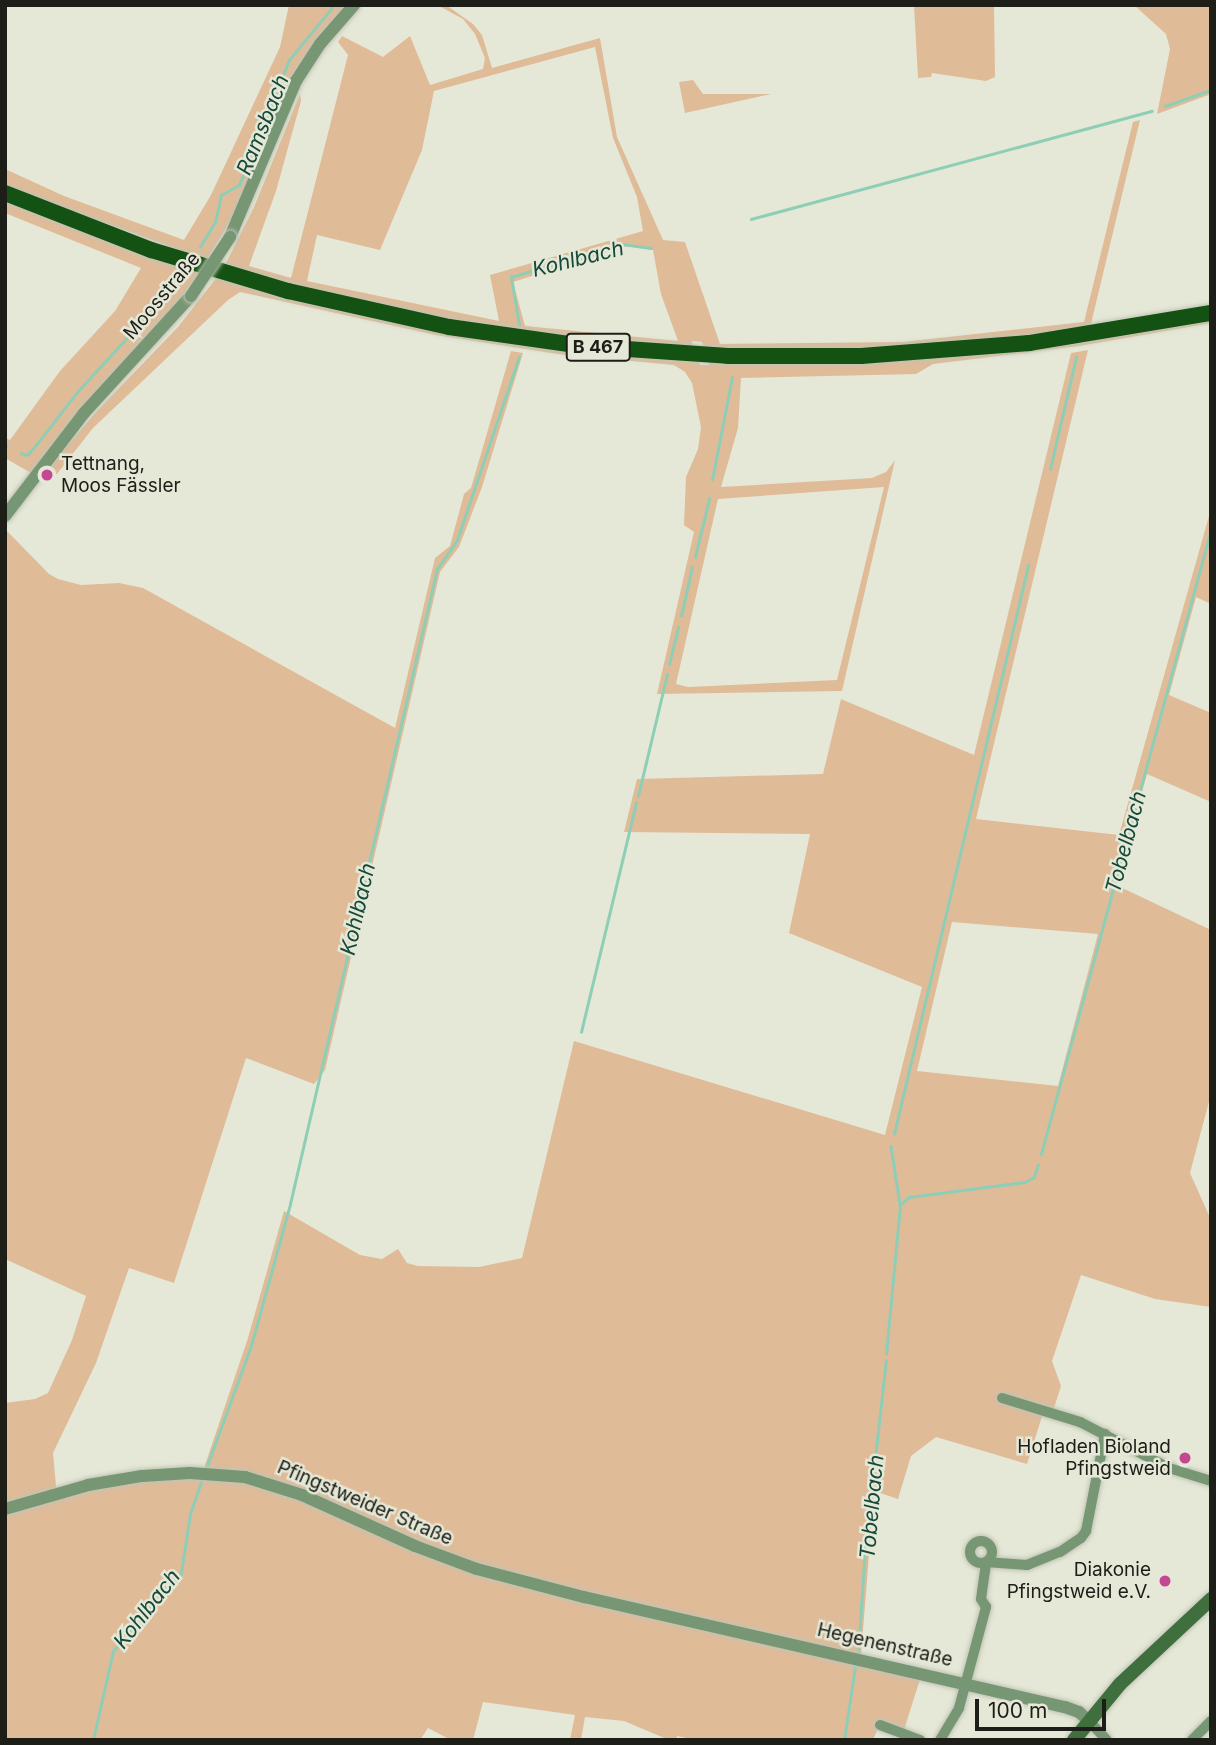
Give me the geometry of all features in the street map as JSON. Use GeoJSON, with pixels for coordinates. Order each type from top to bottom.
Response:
{"type":"FeatureCollection","features":[{"type":"Feature","properties":{"kind":"main road","name":"B 467"},"geometry":{"type":"LineString","coordinates":[[5,193],[151,250],[288,291],[449,327],[594,347],[727,356],[861,356],[1016,344],[1211,313]]}},
{"type":"Feature","properties":{"kind":"main road"},"geometry":{"type":"LineString","coordinates":[[1074,1740],[1120,1684],[1211,1599]]}},
{"type":"Feature","properties":{"kind":"street","name":"Moosstraße"},"geometry":{"type":"LineString","coordinates":[[5,516],[84,413],[191,296],[229,237],[296,81],[320,44],[354,5]]}},
{"type":"Feature","properties":{"kind":"street"},"geometry":{"type":"LineString","coordinates":[[1002,1398],[1056,1412],[1169,1468],[1211,1481]]}},
{"type":"Feature","properties":{"kind":"street","name":"Hegenenstraße"},"geometry":{"type":"LineString","coordinates":[[965,1683],[986,1607],[981,1599],[986,1562],[1027,1565],[1060,1552],[1081,1538],[1086,1531],[1105,1434]]}},
{"type":"Feature","properties":{"kind":"street","name":"Pfingstweider Straße"},"geometry":{"type":"LineString","coordinates":[[5,1509],[89,1485],[142,1476],[190,1472],[245,1477],[295,1492],[415,1546],[477,1569],[584,1597],[796,1645]]}},
{"type":"Feature","properties":{"kind":"street","name":"Hegenenstraße"},"geometry":{"type":"LineString","coordinates":[[796,1645],[1065,1707],[1079,1712],[1089,1721]]}},
{"type":"Feature","properties":{"kind":"street"},"geometry":{"type":"LineString","coordinates":[[940,1740],[959,1708],[965,1683]]}},
{"type":"Feature","properties":{"kind":"street"},"geometry":{"type":"LineString","coordinates":[[1089,1721],[1107,1740]]}},
{"type":"Feature","properties":{"kind":"street"},"geometry":{"type":"LineString","coordinates":[[1192,1740],[1211,1721]]}},
{"type":"Feature","properties":{"kind":"street"},"geometry":{"type":"LineString","coordinates":[[880,1725],[920,1740]]}},
{"type":"Feature","properties":{"kind":"shaded area"},"geometry":{"type":"Polygon","coordinates":[[[289,5],[348,5],[318,39],[294,73],[238,207],[207,260],[5,186],[5,169],[64,196],[184,240],[211,195],[280,47],[289,5]]]}},
{"type":"Feature","properties":{"kind":"shaded area"},"geometry":{"type":"Polygon","coordinates":[[[430,5],[446,5],[473,24],[482,35],[492,68],[600,38],[617,137],[663,240],[685,242],[720,344],[903,342],[1084,322],[1133,122],[1140,120],[1090,328],[907,347],[704,348],[702,342],[692,341],[693,347],[612,342],[441,319],[329,295],[224,267],[254,207],[300,94],[301,101],[276,191],[249,266],[291,278],[348,55],[338,42],[342,36],[383,57],[410,36],[430,85],[483,69],[485,58],[475,34],[463,19],[441,7],[430,5]],[[595,47],[434,91],[422,150],[380,250],[317,235],[307,281],[499,321],[490,275],[643,231],[637,197],[613,138],[595,47]],[[627,246],[513,282],[525,326],[678,341],[661,294],[653,250],[627,246]]]}},
{"type":"Feature","properties":{"kind":"shaded area"},"geometry":{"type":"Polygon","coordinates":[[[914,5],[994,5],[995,77],[986,81],[932,73],[931,77],[918,78],[914,5]]]}},
{"type":"Feature","properties":{"kind":"shaded area"},"geometry":{"type":"Polygon","coordinates":[[[1134,5],[1211,5],[1211,94],[1157,114],[1170,49],[1166,34],[1134,5]]]}},
{"type":"Feature","properties":{"kind":"shaded area"},"geometry":{"type":"Polygon","coordinates":[[[693,80],[703,94],[771,94],[685,113],[679,82],[693,80]]]}},
{"type":"Feature","properties":{"kind":"shaded area"},"geometry":{"type":"Polygon","coordinates":[[[5,198],[200,272],[182,298],[88,401],[31,473],[5,458],[5,438],[10,440],[60,371],[115,311],[141,268],[5,213],[5,198]]]}},
{"type":"Feature","properties":{"kind":"shaded area"},"geometry":{"type":"Polygon","coordinates":[[[217,277],[270,293],[698,361],[700,365],[709,365],[709,361],[742,363],[1211,319],[1211,323],[1079,346],[933,364],[916,374],[741,378],[738,428],[721,487],[872,478],[886,472],[895,460],[842,691],[657,694],[694,532],[684,525],[686,477],[698,449],[701,427],[692,383],[685,372],[674,365],[558,354],[436,335],[240,292],[228,300],[93,428],[57,474],[48,477],[46,474],[61,453],[96,412],[178,327],[217,277]],[[884,487],[718,499],[676,684],[688,687],[837,680],[884,487]]]}},
{"type":"Feature","properties":{"kind":"shaded area"},"geometry":{"type":"Polygon","coordinates":[[[1088,350],[976,819],[1119,835],[1211,509],[1211,604],[1196,597],[1169,695],[1211,713],[1211,802],[1147,774],[1116,885],[1211,930],[1211,1094],[1190,1173],[1211,1220],[1211,1307],[1155,1299],[1081,1275],[1052,1361],[1061,1386],[1053,1411],[1044,1410],[1027,1464],[936,1437],[911,1456],[898,1499],[874,1491],[861,1656],[516,1576],[441,1553],[439,1560],[505,1581],[612,1607],[921,1676],[904,1730],[881,1721],[873,1740],[696,1740],[677,1736],[676,1740],[669,1740],[624,1721],[585,1717],[581,1740],[570,1740],[575,1715],[483,1702],[473,1740],[451,1740],[428,1728],[420,1740],[5,1740],[5,1403],[35,1399],[48,1393],[72,1340],[86,1296],[5,1259],[6,530],[49,574],[58,579],[81,585],[119,583],[143,588],[395,728],[435,558],[450,546],[464,494],[471,488],[511,351],[523,353],[482,487],[459,547],[440,572],[325,1070],[314,1084],[246,1058],[174,1283],[129,1268],[96,1363],[53,1453],[57,1497],[165,1477],[193,1476],[249,1482],[288,1494],[419,1552],[423,1545],[282,1483],[204,1468],[248,1338],[284,1211],[360,1255],[382,1259],[398,1249],[407,1263],[418,1266],[479,1267],[522,1258],[574,1041],[885,1135],[922,987],[789,933],[810,834],[624,832],[637,779],[823,774],[841,699],[974,755],[1071,353],[1088,350]],[[952,922],[917,1071],[1058,1086],[1098,934],[952,922]]]}},
{"type":"Feature","properties":{"kind":"waterway","name":"Ramsbach"},"geometry":{"type":"LineString","coordinates":[[200,247],[215,222],[221,195],[239,185],[289,60],[334,5]]}},
{"type":"Feature","properties":{"kind":"waterway"},"geometry":{"type":"LineString","coordinates":[[1165,106],[1211,90]]}},
{"type":"Feature","properties":{"kind":"waterway"},"geometry":{"type":"LineString","coordinates":[[751,219],[1152,111]]}},
{"type":"Feature","properties":{"kind":"waterway","name":"Kohlbach"},"geometry":{"type":"LineString","coordinates":[[519,325],[511,277],[622,244],[651,248]]}},
{"type":"Feature","properties":{"kind":"waterway","name":"Ramsbach"},"geometry":{"type":"LineString","coordinates":[[21,453],[27,455],[78,391],[181,279]]}},
{"type":"Feature","properties":{"kind":"waterway","name":"Kohlbach"},"geometry":{"type":"LineString","coordinates":[[207,1466],[251,1346],[290,1204],[437,569],[457,540],[519,357]]}},
{"type":"Feature","properties":{"kind":"waterway"},"geometry":{"type":"LineString","coordinates":[[1050,469],[1076,357]]}},
{"type":"Feature","properties":{"kind":"waterway"},"geometry":{"type":"LineString","coordinates":[[712,480],[732,377]]}},
{"type":"Feature","properties":{"kind":"waterway"},"geometry":{"type":"LineString","coordinates":[[695,557],[709,499]]}},
{"type":"Feature","properties":{"kind":"waterway","name":"Tobelbach"},"geometry":{"type":"LineString","coordinates":[[1041,1154],[1211,529]]}},
{"type":"Feature","properties":{"kind":"waterway"},"geometry":{"type":"LineString","coordinates":[[894,1134],[1028,566]]}},
{"type":"Feature","properties":{"kind":"waterway"},"geometry":{"type":"LineString","coordinates":[[681,616],[692,567]]}},
{"type":"Feature","properties":{"kind":"waterway"},"geometry":{"type":"LineString","coordinates":[[669,664],[678,627]]}},
{"type":"Feature","properties":{"kind":"waterway"},"geometry":{"type":"LineString","coordinates":[[638,796],[667,674]]}},
{"type":"Feature","properties":{"kind":"waterway"},"geometry":{"type":"LineString","coordinates":[[581,1032],[636,803]]}},
{"type":"Feature","properties":{"kind":"waterway"},"geometry":{"type":"LineString","coordinates":[[891,1146],[900,1205]]}},
{"type":"Feature","properties":{"kind":"waterway","name":"Tobelbach"},"geometry":{"type":"LineString","coordinates":[[886,1354],[900,1205],[909,1197],[1025,1182],[1034,1177],[1038,1165]]}},
{"type":"Feature","properties":{"kind":"waterway","name":"Tobelbach"},"geometry":{"type":"LineString","coordinates":[[858,1653],[865,1547],[886,1361]]}},
{"type":"Feature","properties":{"kind":"waterway","name":"Kohlbach"},"geometry":{"type":"LineString","coordinates":[[93,1740],[113,1651],[181,1573],[190,1514],[202,1480]]}},
{"type":"Feature","properties":{"kind":"waterway","name":"Tobelbach"},"geometry":{"type":"LineString","coordinates":[[844,1740],[855,1666]]}},
{"type":"Feature","properties":{"kind":"place","name":"Tettnang, Moos Fässler"},"geometry":{"type":"Point","coordinates":[47,475]}},
{"type":"Feature","properties":{"kind":"place","name":"Hofladen Bioland Pfingstweid"},"geometry":{"type":"Point","coordinates":[1185,1458]}},
{"type":"Feature","properties":{"kind":"place","name":"Diakonie Pfingstweid e.V."},"geometry":{"type":"Point","coordinates":[1165,1581]}}]}
